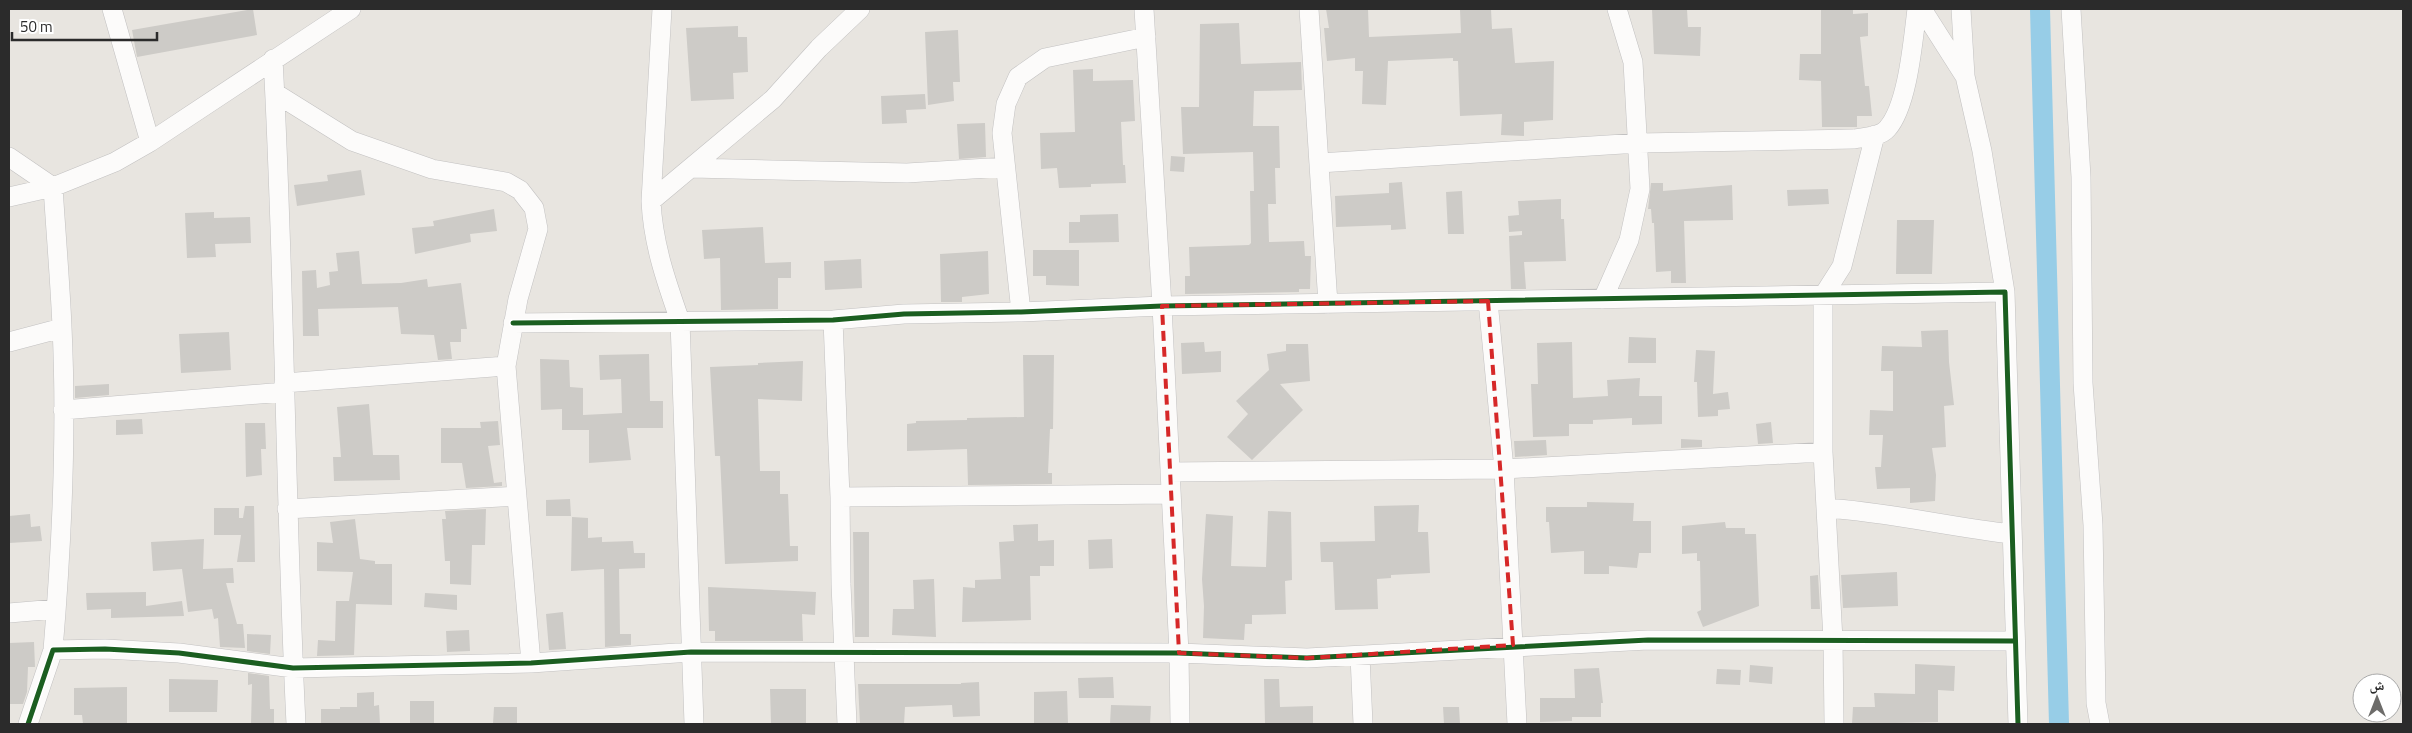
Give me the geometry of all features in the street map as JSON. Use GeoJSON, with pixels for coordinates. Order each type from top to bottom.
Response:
{"type":"FeatureCollection","features":[{"type":"Feature","properties":{"kind":"street"},"geometry":{"type":"LineString","coordinates":[[112,9],[150,142]]}},
{"type":"Feature","properties":{"kind":"street"},"geometry":{"type":"LineString","coordinates":[[9,197],[53,188],[108,166],[150,142],[351,9]]}},
{"type":"Feature","properties":{"kind":"street"},"geometry":{"type":"LineString","coordinates":[[662,9],[651,201],[652,228],[658,258],[680,321],[694,724]]}},
{"type":"Feature","properties":{"kind":"street"},"geometry":{"type":"LineString","coordinates":[[651,201],[773,100],[819,48],[860,9]]}},
{"type":"Feature","properties":{"kind":"street"},"geometry":{"type":"LineString","coordinates":[[1144,9],[1162,306],[1179,653],[1180,724]]}},
{"type":"Feature","properties":{"kind":"street"},"geometry":{"type":"LineString","coordinates":[[1309,9],[1328,304]]}},
{"type":"Feature","properties":{"kind":"street"},"geometry":{"type":"LineString","coordinates":[[1603,299],[1629,240],[1640,189],[1639,143],[1633,62],[1617,9]]}},
{"type":"Feature","properties":{"kind":"street"},"geometry":{"type":"LineString","coordinates":[[1318,163],[1639,143],[1854,139],[1875,135],[1886,130],[1897,113],[1910,61],[1917,9]]}},
{"type":"Feature","properties":{"kind":"street"},"geometry":{"type":"LineString","coordinates":[[1922,9],[1965,76]]}},
{"type":"Feature","properties":{"kind":"street"},"geometry":{"type":"LineString","coordinates":[[1961,9],[1965,76],[1982,150],[2005,292],[2018,724]]}},
{"type":"Feature","properties":{"kind":"street"},"geometry":{"type":"LineString","coordinates":[[2071,9],[2081,177],[2083,383],[2093,525],[2096,693],[2100,724]]}},
{"type":"Feature","properties":{"kind":"street"},"geometry":{"type":"LineString","coordinates":[[1021,312],[1002,133],[1006,104],[1018,77],[1045,58],[1146,37]]}},
{"type":"Feature","properties":{"kind":"street"},"geometry":{"type":"LineString","coordinates":[[273,59],[279,171],[287,509],[296,724]]}},
{"type":"Feature","properties":{"kind":"street"},"geometry":{"type":"LineString","coordinates":[[275,93],[352,141],[432,170],[506,182],[520,190],[534,208],[538,229],[513,323],[506,366],[530,663]]}},
{"type":"Feature","properties":{"kind":"street"},"geometry":{"type":"LineString","coordinates":[[1834,724],[1833,640],[1823,452],[1823,296],[1842,266],[1875,135]]}},
{"type":"Feature","properties":{"kind":"street"},"geometry":{"type":"LineString","coordinates":[[9,157],[53,188]]}},
{"type":"Feature","properties":{"kind":"street"},"geometry":{"type":"LineString","coordinates":[[692,168],[907,173],[1005,167]]}},
{"type":"Feature","properties":{"kind":"street"},"geometry":{"type":"LineString","coordinates":[[28,724],[53,650],[56,609],[63,410],[62,328],[53,188]]}},
{"type":"Feature","properties":{"kind":"street"},"geometry":{"type":"LineString","coordinates":[[513,323],[833,320],[904,314],[1021,312],[1162,306],[2005,292]]}},
{"type":"Feature","properties":{"kind":"street"},"geometry":{"type":"LineString","coordinates":[[1488,301],[1504,469],[1517,724]]}},
{"type":"Feature","properties":{"kind":"street"},"geometry":{"type":"LineString","coordinates":[[833,320],[847,724]]}},
{"type":"Feature","properties":{"kind":"street"},"geometry":{"type":"LineString","coordinates":[[9,342],[62,328]]}},
{"type":"Feature","properties":{"kind":"street"},"geometry":{"type":"LineString","coordinates":[[63,410],[506,366]]}},
{"type":"Feature","properties":{"kind":"street"},"geometry":{"type":"LineString","coordinates":[[1170,472],[1504,469],[1823,452]]}},
{"type":"Feature","properties":{"kind":"street"},"geometry":{"type":"LineString","coordinates":[[840,497],[1171,494]]}},
{"type":"Feature","properties":{"kind":"street"},"geometry":{"type":"LineString","coordinates":[[287,509],[517,496]]}},
{"type":"Feature","properties":{"kind":"street"},"geometry":{"type":"LineString","coordinates":[[1826,508],[1862,510],[1959,528],[2012,534]]}},
{"type":"Feature","properties":{"kind":"street"},"geometry":{"type":"LineString","coordinates":[[9,613],[56,609]]}},
{"type":"Feature","properties":{"kind":"street"},"geometry":{"type":"LineString","coordinates":[[53,650],[105,649],[180,653],[293,668],[530,663],[691,652],[1179,653],[1247,657],[1360,656],[1513,645],[1648,640],[2015,641]]}},
{"type":"Feature","properties":{"kind":"street"},"geometry":{"type":"LineString","coordinates":[[1360,656],[1363,724]]}},
{"type":"Feature","properties":{"kind":"highlighted area"},"geometry":{"type":"Polygon","coordinates":[[[1488,301],[1513,645],[1307,658],[1179,653],[1162,306],[1488,301]]]}},
{"type":"Feature","properties":{"kind":"building"},"geometry":{"type":"Polygon","coordinates":[[[253,9],[257,35],[137,57],[132,30],[253,9]]]}},
{"type":"Feature","properties":{"kind":"building"},"geometry":{"type":"Polygon","coordinates":[[[1326,9],[1368,9],[1369,37],[1461,33],[1460,10],[1491,9],[1492,29],[1512,28],[1515,63],[1554,61],[1553,120],[1524,122],[1524,136],[1501,135],[1502,114],[1460,116],[1458,61],[1453,61],[1453,58],[1388,61],[1386,105],[1362,104],[1363,71],[1355,71],[1355,58],[1327,61],[1324,28],[1329,28],[1326,9]]]}},
{"type":"Feature","properties":{"kind":"building"},"geometry":{"type":"Polygon","coordinates":[[[1652,9],[1687,9],[1688,27],[1701,27],[1700,56],[1654,54],[1652,9]]]}},
{"type":"Feature","properties":{"kind":"building"},"geometry":{"type":"Polygon","coordinates":[[[1821,9],[1853,9],[1853,14],[1868,13],[1868,36],[1860,37],[1865,86],[1869,86],[1872,116],[1857,116],[1857,127],[1822,127],[1821,81],[1799,80],[1800,54],[1821,54],[1821,9]]]}},
{"type":"Feature","properties":{"kind":"building"},"geometry":{"type":"Polygon","coordinates":[[[1239,23],[1241,64],[1301,62],[1302,90],[1254,91],[1253,126],[1279,126],[1280,168],[1275,168],[1276,204],[1268,204],[1269,242],[1304,241],[1305,256],[1311,256],[1310,289],[1299,289],[1299,292],[1185,294],[1185,276],[1190,276],[1189,247],[1249,245],[1251,243],[1250,191],[1254,191],[1253,152],[1183,154],[1181,107],[1199,107],[1200,24],[1239,23]]]}},
{"type":"Feature","properties":{"kind":"building"},"geometry":{"type":"Polygon","coordinates":[[[738,26],[738,37],[747,37],[748,72],[733,73],[734,99],[691,101],[686,28],[738,26]]]}},
{"type":"Feature","properties":{"kind":"building"},"geometry":{"type":"Polygon","coordinates":[[[958,30],[960,82],[953,82],[954,101],[928,105],[925,32],[958,30]]]}},
{"type":"Feature","properties":{"kind":"building"},"geometry":{"type":"Polygon","coordinates":[[[1093,69],[1093,81],[1133,80],[1135,121],[1121,122],[1123,165],[1125,165],[1126,183],[1091,184],[1091,187],[1059,188],[1057,168],[1041,169],[1040,133],[1075,132],[1073,70],[1093,69]]]}},
{"type":"Feature","properties":{"kind":"building"},"geometry":{"type":"Polygon","coordinates":[[[925,94],[926,109],[906,110],[907,123],[882,124],[881,96],[925,94]]]}},
{"type":"Feature","properties":{"kind":"building"},"geometry":{"type":"Polygon","coordinates":[[[985,123],[986,157],[959,159],[957,124],[985,123]]]}},
{"type":"Feature","properties":{"kind":"building"},"geometry":{"type":"Polygon","coordinates":[[[1171,156],[1185,157],[1184,172],[1170,171],[1171,156]]]}},
{"type":"Feature","properties":{"kind":"building"},"geometry":{"type":"Polygon","coordinates":[[[361,170],[365,195],[297,206],[294,185],[328,181],[327,175],[361,170]]]}},
{"type":"Feature","properties":{"kind":"building"},"geometry":{"type":"Polygon","coordinates":[[[1402,182],[1406,229],[1391,230],[1391,225],[1336,227],[1335,196],[1389,193],[1389,183],[1402,182]]]}},
{"type":"Feature","properties":{"kind":"building"},"geometry":{"type":"Polygon","coordinates":[[[1651,183],[1663,183],[1663,191],[1732,185],[1733,220],[1684,221],[1686,283],[1671,283],[1671,271],[1656,272],[1654,223],[1652,223],[1651,209],[1648,209],[1651,183]]]}},
{"type":"Feature","properties":{"kind":"building"},"geometry":{"type":"Polygon","coordinates":[[[1828,189],[1829,204],[1788,206],[1787,190],[1828,189]]]}},
{"type":"Feature","properties":{"kind":"building"},"geometry":{"type":"Polygon","coordinates":[[[1462,191],[1464,234],[1448,234],[1446,192],[1462,191]]]}},
{"type":"Feature","properties":{"kind":"building"},"geometry":{"type":"Polygon","coordinates":[[[1561,199],[1561,219],[1564,219],[1566,261],[1524,262],[1526,289],[1511,289],[1509,236],[1522,235],[1522,231],[1509,232],[1508,216],[1519,215],[1518,201],[1561,199]]]}},
{"type":"Feature","properties":{"kind":"building"},"geometry":{"type":"Polygon","coordinates":[[[494,209],[497,231],[470,234],[471,242],[415,254],[412,228],[434,226],[433,221],[494,209]]]}},
{"type":"Feature","properties":{"kind":"building"},"geometry":{"type":"Polygon","coordinates":[[[214,212],[214,218],[250,217],[251,243],[215,244],[216,257],[187,258],[185,213],[214,212]]]}},
{"type":"Feature","properties":{"kind":"building"},"geometry":{"type":"Polygon","coordinates":[[[1118,214],[1119,242],[1069,243],[1069,222],[1080,222],[1080,215],[1118,214]]]}},
{"type":"Feature","properties":{"kind":"building"},"geometry":{"type":"Polygon","coordinates":[[[1897,220],[1934,220],[1932,274],[1896,274],[1897,220]]]}},
{"type":"Feature","properties":{"kind":"building"},"geometry":{"type":"Polygon","coordinates":[[[763,227],[765,263],[791,262],[791,278],[778,278],[778,309],[721,310],[720,258],[704,259],[702,230],[763,227]]]}},
{"type":"Feature","properties":{"kind":"building"},"geometry":{"type":"Polygon","coordinates":[[[1033,250],[1079,250],[1079,286],[1046,285],[1046,276],[1033,276],[1033,250]]]}},
{"type":"Feature","properties":{"kind":"building"},"geometry":{"type":"Polygon","coordinates":[[[359,251],[362,284],[401,283],[427,279],[428,287],[461,283],[467,329],[461,329],[461,342],[450,342],[452,359],[438,360],[434,335],[401,334],[398,307],[318,309],[319,336],[303,336],[302,271],[316,270],[317,288],[330,285],[329,272],[338,271],[336,253],[359,251]]]}},
{"type":"Feature","properties":{"kind":"building"},"geometry":{"type":"Polygon","coordinates":[[[988,251],[989,294],[962,297],[962,302],[941,302],[940,254],[988,251]]]}},
{"type":"Feature","properties":{"kind":"building"},"geometry":{"type":"Polygon","coordinates":[[[861,259],[862,288],[825,290],[824,261],[861,259]]]}},
{"type":"Feature","properties":{"kind":"building"},"geometry":{"type":"Polygon","coordinates":[[[1948,330],[1949,362],[1954,405],[1944,406],[1946,447],[1932,448],[1936,475],[1935,501],[1910,503],[1910,488],[1877,489],[1875,467],[1881,467],[1883,435],[1869,435],[1870,410],[1893,411],[1893,371],[1881,371],[1882,346],[1922,347],[1921,331],[1948,330]]]}},
{"type":"Feature","properties":{"kind":"building"},"geometry":{"type":"Polygon","coordinates":[[[229,332],[231,370],[181,373],[179,334],[229,332]]]}},
{"type":"Feature","properties":{"kind":"building"},"geometry":{"type":"Polygon","coordinates":[[[1629,337],[1656,338],[1656,363],[1628,363],[1629,337]]]}},
{"type":"Feature","properties":{"kind":"building"},"geometry":{"type":"Polygon","coordinates":[[[1204,342],[1205,352],[1221,351],[1221,372],[1182,374],[1181,343],[1204,342]]]}},
{"type":"Feature","properties":{"kind":"building"},"geometry":{"type":"Polygon","coordinates":[[[1572,342],[1573,398],[1608,396],[1607,380],[1640,378],[1639,396],[1662,396],[1662,424],[1632,425],[1632,418],[1593,420],[1593,424],[1569,424],[1569,436],[1533,437],[1531,384],[1538,384],[1537,343],[1572,342]]]}},
{"type":"Feature","properties":{"kind":"building"},"geometry":{"type":"Polygon","coordinates":[[[1286,344],[1308,344],[1310,381],[1280,384],[1303,410],[1252,460],[1227,437],[1248,414],[1236,401],[1269,370],[1267,354],[1286,351],[1286,344]]]}},
{"type":"Feature","properties":{"kind":"building"},"geometry":{"type":"Polygon","coordinates":[[[1696,350],[1715,351],[1713,394],[1728,392],[1730,409],[1718,410],[1718,416],[1698,417],[1697,382],[1694,382],[1696,350]]]}},
{"type":"Feature","properties":{"kind":"building"},"geometry":{"type":"Polygon","coordinates":[[[649,354],[650,401],[663,401],[663,428],[627,428],[631,460],[589,463],[589,430],[562,430],[562,409],[541,410],[540,359],[569,360],[570,387],[583,388],[583,415],[622,413],[621,379],[600,380],[599,355],[649,354]]]}},
{"type":"Feature","properties":{"kind":"building"},"geometry":{"type":"Polygon","coordinates":[[[1023,355],[1054,355],[1053,429],[1050,429],[1048,473],[1052,473],[1052,484],[968,485],[967,449],[907,451],[907,424],[916,423],[916,421],[1024,417],[1023,355]]]}},
{"type":"Feature","properties":{"kind":"building"},"geometry":{"type":"Polygon","coordinates":[[[803,361],[802,401],[758,399],[760,471],[780,471],[780,494],[788,494],[790,546],[798,546],[798,561],[725,564],[720,456],[715,456],[710,367],[803,361]]]}},
{"type":"Feature","properties":{"kind":"building"},"geometry":{"type":"Polygon","coordinates":[[[109,384],[109,395],[75,398],[75,386],[109,384]]]}},
{"type":"Feature","properties":{"kind":"building"},"geometry":{"type":"Polygon","coordinates":[[[369,404],[373,455],[399,455],[400,480],[334,481],[333,457],[341,457],[337,407],[369,404]]]}},
{"type":"Feature","properties":{"kind":"building"},"geometry":{"type":"Polygon","coordinates":[[[142,419],[143,434],[116,435],[116,420],[142,419]]]}},
{"type":"Feature","properties":{"kind":"building"},"geometry":{"type":"Polygon","coordinates":[[[498,421],[500,445],[488,446],[494,483],[502,482],[502,486],[466,488],[462,463],[441,463],[441,428],[481,428],[480,422],[498,421]]]}},
{"type":"Feature","properties":{"kind":"building"},"geometry":{"type":"Polygon","coordinates":[[[1771,422],[1773,443],[1758,444],[1756,424],[1771,422]]]}},
{"type":"Feature","properties":{"kind":"building"},"geometry":{"type":"Polygon","coordinates":[[[245,423],[265,423],[266,449],[261,449],[262,475],[246,477],[245,423]]]}},
{"type":"Feature","properties":{"kind":"building"},"geometry":{"type":"Polygon","coordinates":[[[1681,439],[1702,440],[1702,447],[1681,448],[1681,439]]]}},
{"type":"Feature","properties":{"kind":"building"},"geometry":{"type":"Polygon","coordinates":[[[1546,440],[1547,455],[1515,457],[1514,441],[1546,440]]]}},
{"type":"Feature","properties":{"kind":"building"},"geometry":{"type":"Polygon","coordinates":[[[570,499],[571,516],[546,516],[546,500],[570,499]]]}},
{"type":"Feature","properties":{"kind":"building"},"geometry":{"type":"Polygon","coordinates":[[[1587,502],[1634,503],[1633,521],[1651,521],[1651,553],[1639,553],[1637,568],[1609,566],[1609,574],[1584,574],[1584,551],[1551,553],[1549,522],[1546,522],[1546,507],[1587,507],[1587,502]]]}},
{"type":"Feature","properties":{"kind":"building"},"geometry":{"type":"Polygon","coordinates":[[[1419,505],[1418,532],[1428,532],[1430,573],[1391,575],[1391,578],[1377,579],[1378,609],[1335,610],[1333,562],[1321,562],[1320,542],[1375,541],[1374,506],[1419,505]]]}},
{"type":"Feature","properties":{"kind":"building"},"geometry":{"type":"Polygon","coordinates":[[[245,506],[254,506],[255,562],[237,562],[241,535],[214,535],[214,508],[239,508],[239,518],[243,518],[245,506]]]}},
{"type":"Feature","properties":{"kind":"building"},"geometry":{"type":"Polygon","coordinates":[[[486,509],[485,545],[472,545],[471,585],[450,584],[450,561],[445,561],[442,519],[446,519],[445,511],[486,509]]]}},
{"type":"Feature","properties":{"kind":"building"},"geometry":{"type":"Polygon","coordinates":[[[1268,511],[1291,512],[1292,580],[1285,581],[1286,614],[1252,615],[1252,624],[1245,624],[1244,640],[1203,638],[1204,606],[1202,579],[1206,514],[1233,516],[1231,566],[1266,567],[1268,511]]]}},
{"type":"Feature","properties":{"kind":"building"},"geometry":{"type":"Polygon","coordinates":[[[30,514],[31,527],[40,526],[42,541],[9,543],[9,516],[30,514]]]}},
{"type":"Feature","properties":{"kind":"building"},"geometry":{"type":"Polygon","coordinates":[[[572,517],[588,518],[588,538],[602,537],[602,542],[633,541],[634,553],[645,553],[645,568],[619,569],[620,634],[631,634],[631,645],[605,647],[604,569],[571,571],[572,517]]]}},
{"type":"Feature","properties":{"kind":"building"},"geometry":{"type":"Polygon","coordinates":[[[355,519],[360,559],[375,561],[375,564],[392,564],[392,605],[356,604],[354,655],[317,656],[318,640],[335,641],[336,601],[349,601],[353,572],[317,571],[317,542],[333,543],[330,522],[355,519]]]}},
{"type":"Feature","properties":{"kind":"building"},"geometry":{"type":"Polygon","coordinates":[[[1725,522],[1726,528],[1745,528],[1745,534],[1756,534],[1759,606],[1703,627],[1697,612],[1701,610],[1700,561],[1697,561],[1697,553],[1682,554],[1682,526],[1725,522]]]}},
{"type":"Feature","properties":{"kind":"building"},"geometry":{"type":"Polygon","coordinates":[[[1038,524],[1038,541],[1054,540],[1054,566],[1040,566],[1040,576],[1030,576],[1031,620],[962,622],[963,587],[975,588],[975,580],[1001,579],[999,542],[1014,541],[1013,525],[1038,524]]]}},
{"type":"Feature","properties":{"kind":"building"},"geometry":{"type":"Polygon","coordinates":[[[853,532],[869,532],[869,637],[855,637],[853,532]]]}},
{"type":"Feature","properties":{"kind":"building"},"geometry":{"type":"Polygon","coordinates":[[[204,539],[203,569],[233,568],[234,583],[226,583],[237,624],[243,624],[245,648],[220,647],[218,618],[214,619],[212,609],[188,612],[182,569],[153,571],[151,542],[204,539]]]}},
{"type":"Feature","properties":{"kind":"building"},"geometry":{"type":"Polygon","coordinates":[[[1112,539],[1113,568],[1089,569],[1088,540],[1112,539]]]}},
{"type":"Feature","properties":{"kind":"building"},"geometry":{"type":"Polygon","coordinates":[[[1897,572],[1898,606],[1843,608],[1841,575],[1897,572]]]}},
{"type":"Feature","properties":{"kind":"building"},"geometry":{"type":"Polygon","coordinates":[[[1818,575],[1820,609],[1811,609],[1810,576],[1818,575]]]}},
{"type":"Feature","properties":{"kind":"building"},"geometry":{"type":"Polygon","coordinates":[[[934,579],[936,637],[892,635],[893,609],[914,609],[913,580],[934,579]]]}},
{"type":"Feature","properties":{"kind":"building"},"geometry":{"type":"Polygon","coordinates":[[[708,587],[816,592],[815,615],[802,614],[803,641],[715,641],[715,631],[709,631],[708,587]]]}},
{"type":"Feature","properties":{"kind":"building"},"geometry":{"type":"Polygon","coordinates":[[[146,592],[146,606],[182,601],[184,616],[111,618],[111,609],[87,610],[86,593],[146,592]]]}},
{"type":"Feature","properties":{"kind":"building"},"geometry":{"type":"Polygon","coordinates":[[[425,593],[457,595],[457,610],[424,607],[425,593]]]}},
{"type":"Feature","properties":{"kind":"building"},"geometry":{"type":"Polygon","coordinates":[[[563,612],[566,649],[549,650],[546,614],[563,612]]]}},
{"type":"Feature","properties":{"kind":"building"},"geometry":{"type":"Polygon","coordinates":[[[469,630],[470,651],[447,652],[446,631],[469,630]]]}},
{"type":"Feature","properties":{"kind":"building"},"geometry":{"type":"Polygon","coordinates":[[[247,634],[271,635],[270,654],[247,651],[247,634]]]}},
{"type":"Feature","properties":{"kind":"building"},"geometry":{"type":"Polygon","coordinates":[[[34,642],[35,667],[28,667],[27,692],[23,704],[9,704],[9,643],[34,642]]]}},
{"type":"Feature","properties":{"kind":"building"},"geometry":{"type":"Polygon","coordinates":[[[1915,664],[1955,666],[1954,691],[1938,690],[1938,722],[1852,724],[1853,707],[1875,707],[1874,693],[1915,694],[1915,664]]]}},
{"type":"Feature","properties":{"kind":"building"},"geometry":{"type":"Polygon","coordinates":[[[1750,665],[1773,667],[1772,684],[1749,682],[1750,665]]]}},
{"type":"Feature","properties":{"kind":"building"},"geometry":{"type":"Polygon","coordinates":[[[1599,668],[1603,703],[1601,703],[1601,717],[1572,717],[1572,721],[1540,722],[1540,698],[1575,698],[1574,669],[1599,668]]]}},
{"type":"Feature","properties":{"kind":"building"},"geometry":{"type":"Polygon","coordinates":[[[1717,669],[1741,670],[1740,685],[1716,684],[1717,669]]]}},
{"type":"Feature","properties":{"kind":"building"},"geometry":{"type":"Polygon","coordinates":[[[248,673],[269,676],[270,709],[274,709],[274,724],[251,724],[252,684],[248,685],[248,673]]]}},
{"type":"Feature","properties":{"kind":"building"},"geometry":{"type":"Polygon","coordinates":[[[1113,677],[1114,698],[1079,698],[1078,678],[1113,677]]]}},
{"type":"Feature","properties":{"kind":"building"},"geometry":{"type":"Polygon","coordinates":[[[169,679],[218,680],[217,712],[169,712],[169,679]]]}},
{"type":"Feature","properties":{"kind":"building"},"geometry":{"type":"Polygon","coordinates":[[[1264,679],[1279,679],[1280,707],[1313,706],[1313,724],[1265,724],[1264,679]]]}},
{"type":"Feature","properties":{"kind":"building"},"geometry":{"type":"Polygon","coordinates":[[[979,682],[980,716],[953,717],[952,705],[905,707],[904,724],[860,724],[858,684],[961,684],[979,682]]]}},
{"type":"Feature","properties":{"kind":"building"},"geometry":{"type":"Polygon","coordinates":[[[127,687],[127,724],[83,724],[82,715],[74,715],[74,688],[127,687]]]}},
{"type":"Feature","properties":{"kind":"building"},"geometry":{"type":"Polygon","coordinates":[[[770,689],[806,689],[806,724],[771,724],[770,689]]]}},
{"type":"Feature","properties":{"kind":"building"},"geometry":{"type":"Polygon","coordinates":[[[1067,691],[1068,724],[1034,724],[1034,692],[1067,691]]]}},
{"type":"Feature","properties":{"kind":"building"},"geometry":{"type":"Polygon","coordinates":[[[374,692],[374,706],[379,705],[380,724],[321,724],[321,709],[357,707],[357,693],[374,692]]]}},
{"type":"Feature","properties":{"kind":"building"},"geometry":{"type":"Polygon","coordinates":[[[410,701],[434,701],[434,724],[410,724],[410,701]]]}},
{"type":"Feature","properties":{"kind":"building"},"geometry":{"type":"Polygon","coordinates":[[[1111,705],[1151,706],[1150,724],[1110,724],[1111,705]]]}},
{"type":"Feature","properties":{"kind":"building"},"geometry":{"type":"Polygon","coordinates":[[[494,707],[517,707],[517,724],[493,724],[494,707]]]}},
{"type":"Feature","properties":{"kind":"building"},"geometry":{"type":"Polygon","coordinates":[[[1443,707],[1459,707],[1460,724],[1444,724],[1443,707]]]}},
{"type":"Feature","properties":{"kind":"waterway"},"geometry":{"type":"LineString","coordinates":[[2040,9],[2059,724]]}},
{"type":"Feature","properties":{"kind":"cycle path"},"geometry":{"type":"LineString","coordinates":[[513,323],[833,320],[904,314],[1021,312],[1162,306],[2005,292],[2018,724]]}},
{"type":"Feature","properties":{"kind":"cycle path"},"geometry":{"type":"LineString","coordinates":[[28,724],[53,650],[105,649],[179,653],[293,668],[531,663],[691,652],[1179,653],[1307,658],[1648,640],[2015,641]]}}]}
